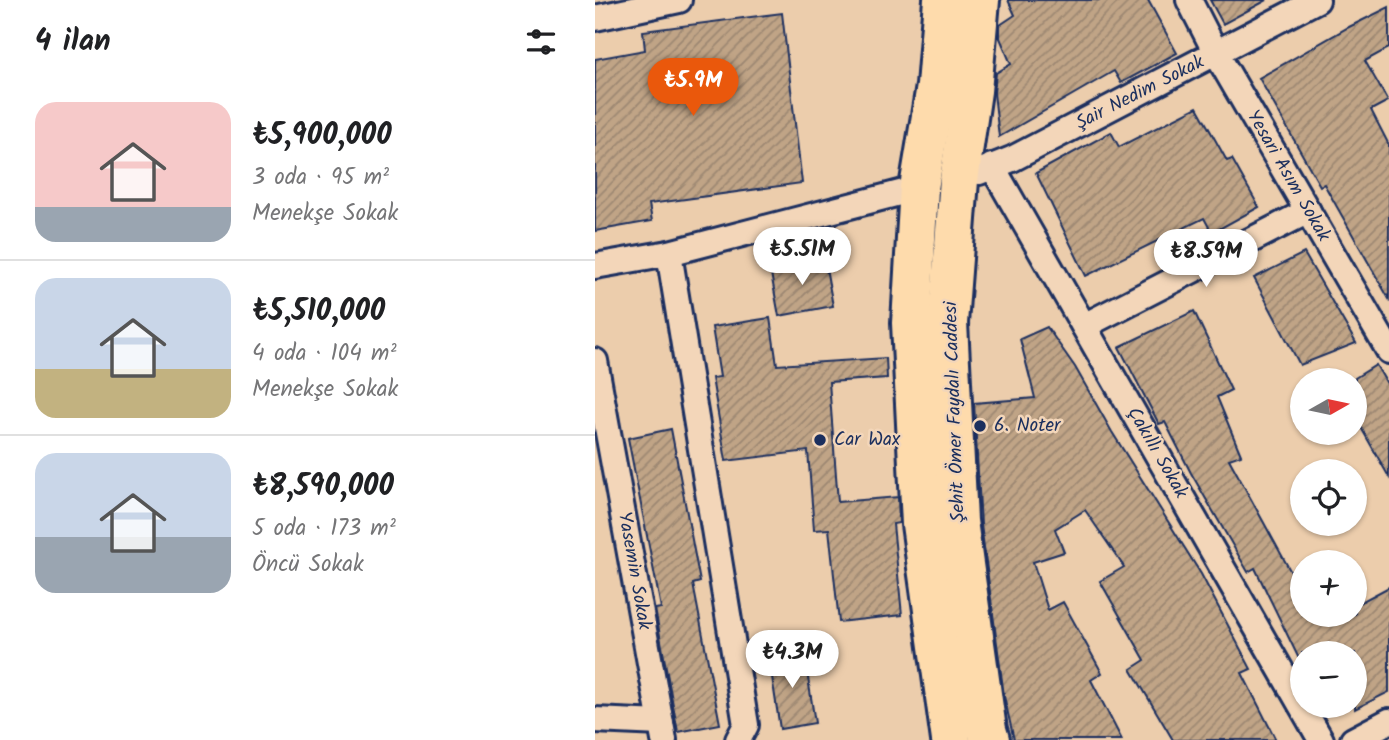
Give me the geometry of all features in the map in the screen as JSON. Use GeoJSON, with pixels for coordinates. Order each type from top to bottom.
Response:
{"type":"FeatureCollection","features":[{"type":"Feature","properties":{"kind":"main road","name":"Şehit Ömer Faydalı Caddesi"},"geometry":{"type":"LineString","coordinates":[[943,0],[936,86],[919,188],[911,323],[921,524],[951,740]]}},
{"type":"Feature","properties":{"kind":"main road","name":"Şehit Ömer Faydalı Caddesi"},"geometry":{"type":"LineString","coordinates":[[980,0],[972,91],[976,173],[948,323],[958,521],[990,740]]}},
{"type":"Feature","properties":{"kind":"street"},"geometry":{"type":"LineString","coordinates":[[595,18],[679,0]]}},
{"type":"Feature","properties":{"kind":"street","name":"Yesari Asım Sokak"},"geometry":{"type":"LineString","coordinates":[[1189,0],[1216,53],[1389,351]]}},
{"type":"Feature","properties":{"kind":"street","name":"Şair Nedim Sokak"},"geometry":{"type":"LineString","coordinates":[[976,173],[1012,159],[1317,0]]}},
{"type":"Feature","properties":{"kind":"street","name":"Çakıllı Sokak"},"geometry":{"type":"LineString","coordinates":[[976,173],[1084,326],[1321,740]]}},
{"type":"Feature","properties":{"kind":"street"},"geometry":{"type":"LineString","coordinates":[[595,266],[669,253],[919,188]]}},
{"type":"Feature","properties":{"kind":"street"},"geometry":{"type":"LineString","coordinates":[[1084,326],[1308,211]]}},
{"type":"Feature","properties":{"kind":"street"},"geometry":{"type":"LineString","coordinates":[[669,253],[746,725],[739,740]]}},
{"type":"Feature","properties":{"kind":"street","name":"Yasemin Sokak"},"geometry":{"type":"LineString","coordinates":[[595,361],[662,731]]}},
{"type":"Feature","properties":{"kind":"street"},"geometry":{"type":"LineString","coordinates":[[595,720],[662,731]]}},
{"type":"Feature","properties":{"kind":"street"},"geometry":{"type":"LineString","coordinates":[[1353,740],[1389,721]]}},
{"type":"Feature","properties":{"kind":"building"},"geometry":{"type":"Polygon","coordinates":[[[1008,0],[1148,0],[1177,53],[1121,83],[1114,71],[999,137],[994,93],[996,73],[1011,64],[1000,38],[1000,25],[1015,15],[1008,0]]]}},
{"type":"Feature","properties":{"kind":"building"},"geometry":{"type":"Polygon","coordinates":[[[1210,0],[1267,0],[1223,24],[1210,0]]]}},
{"type":"Feature","properties":{"kind":"building"},"geometry":{"type":"Polygon","coordinates":[[[1389,7],[1389,48],[1365,61],[1388,101],[1371,110],[1389,145],[1389,299],[1324,184],[1320,186],[1259,78],[1389,7]]]}},
{"type":"Feature","properties":{"kind":"building"},"geometry":{"type":"Polygon","coordinates":[[[782,13],[802,183],[649,204],[652,221],[595,231],[595,59],[645,50],[643,31],[782,13]]]}},
{"type":"Feature","properties":{"kind":"building"},"geometry":{"type":"Polygon","coordinates":[[[1197,107],[1227,161],[1232,159],[1259,207],[1212,233],[1204,218],[1086,276],[1036,173],[1111,132],[1119,147],[1197,107]]]}},
{"type":"Feature","properties":{"kind":"building"},"geometry":{"type":"Polygon","coordinates":[[[1304,253],[1356,343],[1300,365],[1254,278],[1304,253]]]}},
{"type":"Feature","properties":{"kind":"building"},"geometry":{"type":"Polygon","coordinates":[[[824,257],[833,306],[779,316],[770,268],[824,257]]]}},
{"type":"Feature","properties":{"kind":"building"},"geometry":{"type":"Polygon","coordinates":[[[1194,311],[1231,390],[1217,397],[1241,455],[1229,459],[1290,570],[1290,627],[1367,627],[1367,599],[1389,587],[1389,692],[1367,703],[1367,641],[1290,641],[1255,568],[1248,572],[1165,422],[1159,424],[1119,347],[1194,311]]]}},
{"type":"Feature","properties":{"kind":"building"},"geometry":{"type":"Polygon","coordinates":[[[770,318],[777,365],[886,358],[887,378],[829,382],[838,502],[898,497],[899,523],[893,524],[902,615],[839,622],[829,529],[814,530],[808,451],[726,461],[712,378],[720,377],[712,327],[770,318]]]}},
{"type":"Feature","properties":{"kind":"building"},"geometry":{"type":"Polygon","coordinates":[[[1047,327],[1075,367],[1112,432],[1201,574],[1251,669],[1242,673],[1276,740],[1173,740],[1131,669],[1145,660],[1100,581],[1124,567],[1085,510],[1055,529],[1064,552],[1033,562],[1048,610],[1063,602],[1102,673],[1091,680],[1122,740],[1014,740],[1004,696],[981,525],[974,403],[1035,398],[1020,339],[1047,327]]]}},
{"type":"Feature","properties":{"kind":"building"},"geometry":{"type":"Polygon","coordinates":[[[1376,365],[1389,387],[1389,477],[1367,438],[1367,371],[1376,365]]]}},
{"type":"Feature","properties":{"kind":"building"},"geometry":{"type":"Polygon","coordinates":[[[671,429],[700,582],[693,584],[720,724],[678,732],[655,609],[661,608],[628,438],[671,429]]]}},
{"type":"Feature","properties":{"kind":"building"},"geometry":{"type":"Polygon","coordinates":[[[804,652],[815,723],[780,729],[769,657],[804,652]]]}},
{"type":"Feature","properties":{"kind":"place","name":"6. Noter"},"geometry":{"type":"Point","coordinates":[980,426]}},
{"type":"Feature","properties":{"kind":"place","name":"Car Wax"},"geometry":{"type":"Point","coordinates":[820,440]}}]}
